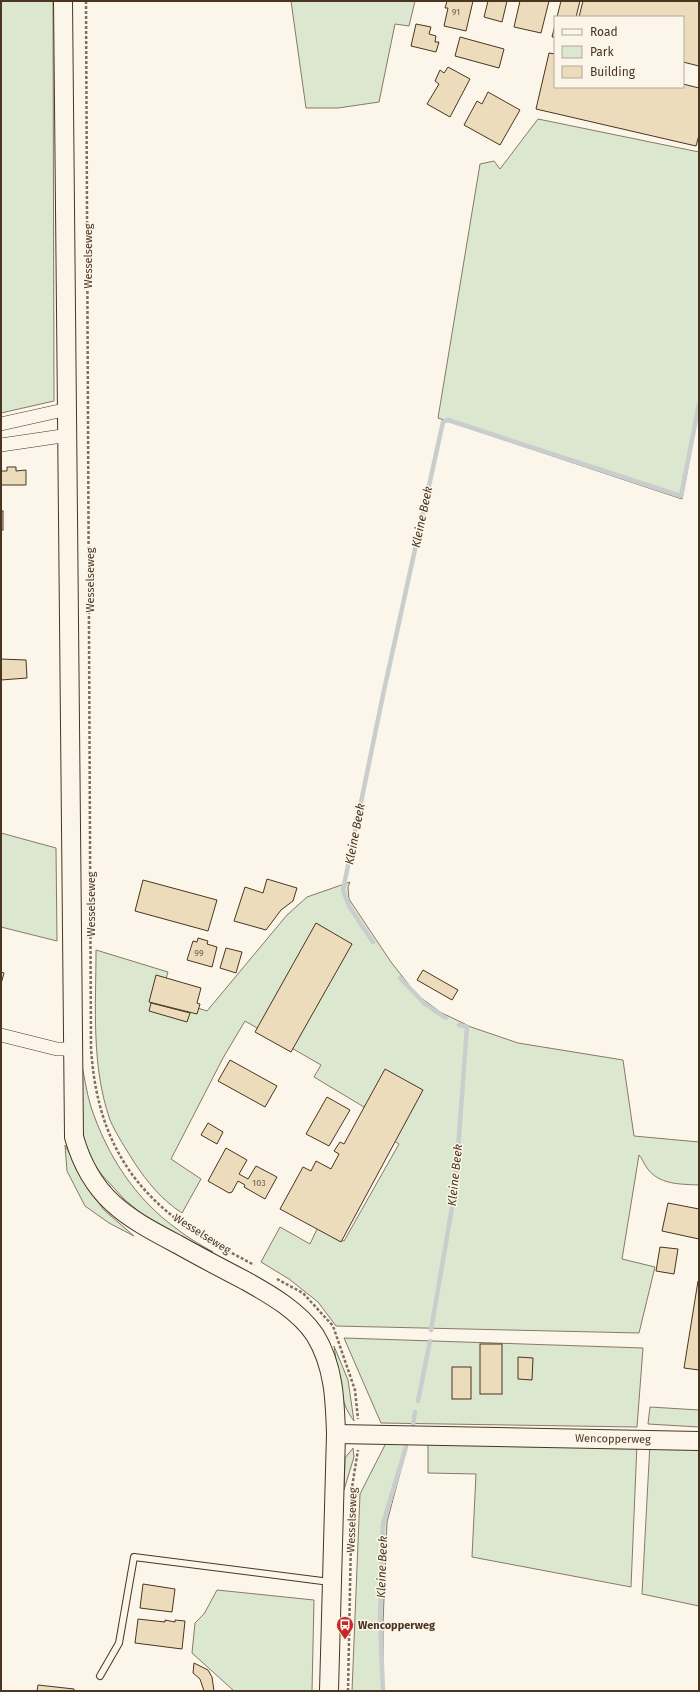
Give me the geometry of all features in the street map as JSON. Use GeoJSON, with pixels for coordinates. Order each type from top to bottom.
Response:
{"type":"FeatureCollection","features":[{"type":"Feature","properties":{"kind":"main road","name":"Wesselseweg"},"geometry":{"type":"LineString","coordinates":[[63,1],[69,435],[72,1049],[74,1137],[86,1169],[99,1189],[128,1217],[264,1291],[286,1306],[301,1319],[314,1335],[331,1372],[335,1394],[336,1434],[329,1691]]}},
{"type":"Feature","properties":{"kind":"main road","name":"Wencopperweg"},"geometry":{"type":"LineString","coordinates":[[336,1434],[699,1441]]}},
{"type":"Feature","properties":{"kind":"street"},"geometry":{"type":"LineString","coordinates":[[1,424],[68,409]]}},
{"type":"Feature","properties":{"kind":"street"},"geometry":{"type":"LineString","coordinates":[[1,445],[69,435]]}},
{"type":"Feature","properties":{"kind":"street"},"geometry":{"type":"LineString","coordinates":[[1,1035],[57,1050],[72,1049]]}},
{"type":"Feature","properties":{"kind":"lane"},"geometry":{"type":"LineString","coordinates":[[100,1676],[119,1643],[134,1557],[332,1583]]}},
{"type":"Feature","properties":{"kind":"path","name":"Wesselseweg"},"geometry":{"type":"LineString","coordinates":[[86,1],[91,1048],[93,1080],[104,1124],[115,1146],[136,1180],[165,1210],[192,1230],[256,1266]]}},
{"type":"Feature","properties":{"kind":"path","name":"Wesselseweg"},"geometry":{"type":"LineString","coordinates":[[276,1278],[303,1294],[333,1326],[355,1390],[359,1435],[352,1487],[348,1691]]}},
{"type":"Feature","properties":{"kind":"green space"},"geometry":{"type":"Polygon","coordinates":[[[1,1],[53,1],[54,401],[1,413],[1,1]]]}},
{"type":"Feature","properties":{"kind":"green space"},"geometry":{"type":"Polygon","coordinates":[[[291,1],[415,1],[409,26],[395,24],[379,102],[338,108],[306,108],[291,1]]]}},
{"type":"Feature","properties":{"kind":"green space"},"geometry":{"type":"Polygon","coordinates":[[[538,119],[699,152],[699,409],[682,499],[438,418],[480,164],[494,161],[500,169],[538,119]]]}},
{"type":"Feature","properties":{"kind":"green space"},"geometry":{"type":"Polygon","coordinates":[[[1,833],[56,848],[57,941],[1,927],[1,833]]]}},
{"type":"Feature","properties":{"kind":"green space"},"geometry":{"type":"Polygon","coordinates":[[[350,882],[348,887],[349,899],[391,962],[416,994],[440,1012],[471,1027],[518,1043],[623,1060],[634,1136],[699,1142],[699,1185],[664,1181],[658,1178],[647,1168],[639,1155],[622,1259],[655,1267],[639,1333],[336,1326],[318,1302],[289,1279],[261,1262],[280,1227],[310,1244],[318,1227],[344,1241],[399,1144],[374,1129],[379,1116],[314,1077],[321,1065],[245,1021],[223,1058],[171,1159],[201,1179],[182,1213],[155,1190],[134,1162],[110,1120],[100,1078],[97,1057],[95,1014],[96,950],[168,972],[161,996],[207,1011],[287,915],[307,897],[350,882]]]}},
{"type":"Feature","properties":{"kind":"green space"},"geometry":{"type":"Polygon","coordinates":[[[80,1056],[91,1107],[105,1142],[124,1175],[148,1204],[162,1217],[186,1235],[213,1252],[173,1233],[147,1218],[125,1200],[102,1175],[85,1151],[80,1108],[80,1056]]]}},
{"type":"Feature","properties":{"kind":"green space"},"geometry":{"type":"Polygon","coordinates":[[[65,1145],[88,1189],[104,1210],[134,1236],[109,1223],[85,1206],[67,1171],[65,1145]]]}},
{"type":"Feature","properties":{"kind":"green space"},"geometry":{"type":"Polygon","coordinates":[[[344,1338],[643,1348],[637,1427],[381,1423],[344,1338]]]}},
{"type":"Feature","properties":{"kind":"green space"},"geometry":{"type":"Polygon","coordinates":[[[334,1346],[348,1380],[354,1421],[342,1395],[334,1346]]]}},
{"type":"Feature","properties":{"kind":"green space"},"geometry":{"type":"Polygon","coordinates":[[[650,1407],[699,1410],[699,1427],[648,1424],[650,1407]]]}},
{"type":"Feature","properties":{"kind":"green space"},"geometry":{"type":"Polygon","coordinates":[[[428,1442],[637,1444],[631,1587],[472,1557],[476,1474],[428,1473],[428,1442]]]}},
{"type":"Feature","properties":{"kind":"green space"},"geometry":{"type":"Polygon","coordinates":[[[386,1443],[408,1443],[387,1522],[383,1624],[383,1691],[352,1691],[360,1494],[386,1443]]]}},
{"type":"Feature","properties":{"kind":"green space"},"geometry":{"type":"Polygon","coordinates":[[[650,1443],[699,1447],[699,1606],[642,1594],[650,1443]]]}},
{"type":"Feature","properties":{"kind":"green space"},"geometry":{"type":"Polygon","coordinates":[[[353,1448],[354,1457],[344,1490],[345,1458],[353,1448]]]}},
{"type":"Feature","properties":{"kind":"green space"},"geometry":{"type":"Polygon","coordinates":[[[217,1590],[314,1600],[312,1691],[234,1691],[192,1653],[195,1623],[204,1614],[217,1590]]]}},
{"type":"Feature","properties":{"kind":"building"},"geometry":{"type":"Polygon","coordinates":[[[447,1],[473,1],[466,31],[444,26],[448,8],[445,8],[447,1]]]}},
{"type":"Feature","properties":{"kind":"building"},"geometry":{"type":"Polygon","coordinates":[[[488,1],[507,1],[502,22],[484,17],[488,1]]]}},
{"type":"Feature","properties":{"kind":"building"},"geometry":{"type":"Polygon","coordinates":[[[520,1],[549,1],[541,33],[514,27],[520,1]]]}},
{"type":"Feature","properties":{"kind":"building"},"geometry":{"type":"Polygon","coordinates":[[[561,1],[580,1],[576,16],[557,16],[561,1]]]}},
{"type":"Feature","properties":{"kind":"building"},"geometry":{"type":"Polygon","coordinates":[[[583,1],[699,1],[699,66],[684,62],[684,16],[579,16],[583,1]]]}},
{"type":"Feature","properties":{"kind":"building"},"geometry":{"type":"Polygon","coordinates":[[[416,24],[431,27],[429,34],[436,36],[435,42],[439,42],[436,52],[411,46],[416,24]]]}},
{"type":"Feature","properties":{"kind":"building"},"geometry":{"type":"Polygon","coordinates":[[[460,37],[504,49],[499,68],[455,56],[460,37]]]}},
{"type":"Feature","properties":{"kind":"building"},"geometry":{"type":"Polygon","coordinates":[[[549,53],[554,54],[554,88],[684,88],[684,84],[699,88],[699,135],[696,146],[536,109],[549,53]]]}},
{"type":"Feature","properties":{"kind":"building"},"geometry":{"type":"Polygon","coordinates":[[[448,67],[470,79],[450,117],[427,104],[439,84],[435,81],[440,70],[444,73],[448,67]]]}},
{"type":"Feature","properties":{"kind":"building"},"geometry":{"type":"Polygon","coordinates":[[[488,92],[520,110],[500,145],[464,125],[477,101],[482,104],[488,92]]]}},
{"type":"Feature","properties":{"kind":"building"},"geometry":{"type":"Polygon","coordinates":[[[7,467],[16,467],[16,471],[26,470],[26,485],[1,485],[1,471],[7,471],[7,467]]]}},
{"type":"Feature","properties":{"kind":"building"},"geometry":{"type":"Polygon","coordinates":[[[1,511],[3,511],[3,530],[1,530],[1,511]]]}},
{"type":"Feature","properties":{"kind":"building"},"geometry":{"type":"Polygon","coordinates":[[[1,659],[26,660],[27,678],[1,680],[1,659]]]}},
{"type":"Feature","properties":{"kind":"building"},"geometry":{"type":"Polygon","coordinates":[[[267,879],[297,888],[293,901],[281,910],[266,930],[234,921],[245,887],[263,893],[267,879]]]}},
{"type":"Feature","properties":{"kind":"building"},"geometry":{"type":"Polygon","coordinates":[[[143,880],[217,900],[208,931],[135,911],[143,880]]]}},
{"type":"Feature","properties":{"kind":"building"},"geometry":{"type":"Polygon","coordinates":[[[316,923],[352,944],[291,1052],[255,1032],[316,923]]]}},
{"type":"Feature","properties":{"kind":"building"},"geometry":{"type":"Polygon","coordinates":[[[198,938],[208,941],[207,944],[217,947],[212,967],[187,960],[193,941],[197,942],[198,938]]]}},
{"type":"Feature","properties":{"kind":"building"},"geometry":{"type":"Polygon","coordinates":[[[226,948],[242,952],[236,973],[220,968],[226,948]]]}},
{"type":"Feature","properties":{"kind":"building"},"geometry":{"type":"Polygon","coordinates":[[[423,970],[458,990],[452,1000],[417,980],[423,970]]]}},
{"type":"Feature","properties":{"kind":"building"},"geometry":{"type":"Polygon","coordinates":[[[1,972],[4,973],[1,984],[1,972]]]}},
{"type":"Feature","properties":{"kind":"building"},"geometry":{"type":"Polygon","coordinates":[[[156,975],[201,988],[197,1003],[200,1004],[197,1014],[149,1002],[156,975]]]}},
{"type":"Feature","properties":{"kind":"building"},"geometry":{"type":"Polygon","coordinates":[[[151,1003],[190,1013],[187,1022],[149,1011],[151,1003]]]}},
{"type":"Feature","properties":{"kind":"building"},"geometry":{"type":"Polygon","coordinates":[[[230,1060],[277,1086],[265,1107],[218,1081],[230,1060]]]}},
{"type":"Feature","properties":{"kind":"building"},"geometry":{"type":"Polygon","coordinates":[[[385,1069],[423,1090],[341,1242],[280,1209],[303,1167],[311,1171],[316,1161],[331,1169],[339,1154],[334,1151],[340,1142],[344,1144],[385,1069]]]}},
{"type":"Feature","properties":{"kind":"building"},"geometry":{"type":"Polygon","coordinates":[[[327,1097],[350,1110],[329,1146],[306,1134],[327,1097]]]}},
{"type":"Feature","properties":{"kind":"building"},"geometry":{"type":"Polygon","coordinates":[[[208,1123],[223,1132],[217,1144],[201,1135],[208,1123]]]}},
{"type":"Feature","properties":{"kind":"building"},"geometry":{"type":"Polygon","coordinates":[[[226,1148],[247,1160],[239,1174],[248,1179],[256,1166],[277,1177],[265,1199],[244,1187],[245,1185],[238,1181],[232,1192],[229,1193],[208,1181],[226,1148]]]}},
{"type":"Feature","properties":{"kind":"building"},"geometry":{"type":"Polygon","coordinates":[[[668,1203],[699,1209],[699,1239],[662,1231],[668,1203]]]}},
{"type":"Feature","properties":{"kind":"building"},"geometry":{"type":"Polygon","coordinates":[[[660,1247],[678,1249],[674,1274],[656,1271],[660,1247]]]}},
{"type":"Feature","properties":{"kind":"building"},"geometry":{"type":"Polygon","coordinates":[[[699,1281],[699,1370],[684,1368],[699,1281]]]}},
{"type":"Feature","properties":{"kind":"building"},"geometry":{"type":"Polygon","coordinates":[[[480,1344],[502,1344],[502,1394],[480,1394],[480,1344]]]}},
{"type":"Feature","properties":{"kind":"building"},"geometry":{"type":"Polygon","coordinates":[[[518,1357],[533,1358],[532,1380],[518,1379],[518,1357]]]}},
{"type":"Feature","properties":{"kind":"building"},"geometry":{"type":"Polygon","coordinates":[[[452,1367],[471,1367],[471,1399],[452,1399],[452,1367]]]}},
{"type":"Feature","properties":{"kind":"building"},"geometry":{"type":"Polygon","coordinates":[[[143,1584],[175,1589],[172,1612],[140,1608],[143,1584]]]}},
{"type":"Feature","properties":{"kind":"building"},"geometry":{"type":"Polygon","coordinates":[[[138,1619],[165,1622],[165,1620],[175,1622],[175,1620],[185,1621],[182,1649],[135,1643],[138,1619]]]}},
{"type":"Feature","properties":{"kind":"building"},"geometry":{"type":"Polygon","coordinates":[[[194,1663],[208,1670],[212,1677],[214,1691],[204,1691],[200,1679],[193,1673],[194,1663]]]}},
{"type":"Feature","properties":{"kind":"building"},"geometry":{"type":"Polygon","coordinates":[[[38,1685],[74,1689],[74,1691],[37,1691],[38,1685]]]}},
{"type":"Feature","properties":{"kind":"waterway","name":"Kleine Beek"},"geometry":{"type":"LineString","coordinates":[[373,942],[349,906],[343,890],[383,695],[443,422],[448,420],[681,496],[699,404]]}},
{"type":"Feature","properties":{"kind":"waterway","name":"Kleine Beek"},"geometry":{"type":"LineString","coordinates":[[400,978],[425,1004],[446,1018]]}},
{"type":"Feature","properties":{"kind":"waterway","name":"Kleine Beek"},"geometry":{"type":"LineString","coordinates":[[431,1330],[455,1190],[467,1027],[459,1025]]}},
{"type":"Feature","properties":{"kind":"waterway","name":"Kleine Beek"},"geometry":{"type":"LineString","coordinates":[[418,1401],[430,1341]]}},
{"type":"Feature","properties":{"kind":"waterway","name":"Kleine Beek"},"geometry":{"type":"LineString","coordinates":[[413,1425],[415,1412]]}},
{"type":"Feature","properties":{"kind":"waterway","name":"Kleine Beek"},"geometry":{"type":"LineString","coordinates":[[383,1691],[380,1619],[383,1524],[406,1447]]}},
{"type":"Feature","properties":{"kind":"place","name":"Wencopperweg"},"geometry":{"type":"Point","coordinates":[345,1640]}}]}
